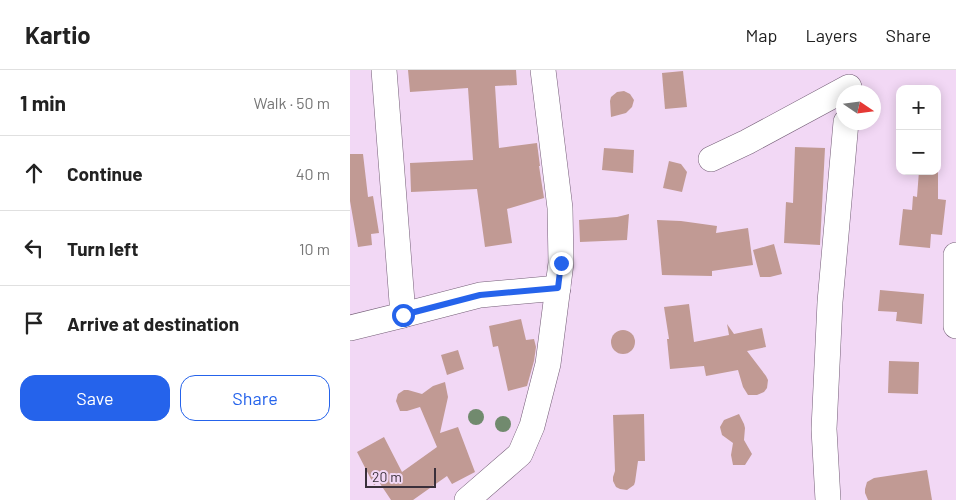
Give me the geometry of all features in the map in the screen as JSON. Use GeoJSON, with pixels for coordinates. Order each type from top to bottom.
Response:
{"type":"FeatureCollection","features":[{"type":"Feature","properties":{"kind":"street"},"geometry":{"type":"LineString","coordinates":[[384,70],[403,315]]}},
{"type":"Feature","properties":{"kind":"street"},"geometry":{"type":"LineString","coordinates":[[467,500],[520,454],[532,426],[548,364],[561,263],[560,208],[543,70]]}},
{"type":"Feature","properties":{"kind":"street"},"geometry":{"type":"LineString","coordinates":[[711,158],[747,142],[854,83]]}},
{"type":"Feature","properties":{"kind":"street"},"geometry":{"type":"LineString","coordinates":[[828,500],[824,428],[825,399],[830,302],[845,130]]}},
{"type":"Feature","properties":{"kind":"street"},"geometry":{"type":"LineString","coordinates":[[956,255],[956,326]]}},
{"type":"Feature","properties":{"kind":"street"},"geometry":{"type":"LineString","coordinates":[[350,328],[480,295],[558,288]]}},
{"type":"Feature","properties":{"kind":"building"},"geometry":{"type":"Polygon","coordinates":[[[408,70],[516,70],[517,85],[495,86],[499,148],[537,143],[544,198],[507,209],[512,243],[485,247],[477,189],[411,192],[410,163],[473,160],[468,88],[410,92],[408,70]]]}},
{"type":"Feature","properties":{"kind":"building"},"geometry":{"type":"Polygon","coordinates":[[[683,71],[687,107],[665,109],[662,73],[683,71]]]}},
{"type":"Feature","properties":{"kind":"building"},"geometry":{"type":"Polygon","coordinates":[[[624,91],[630,94],[634,100],[632,107],[626,113],[611,117],[611,97],[617,92],[624,91]]]}},
{"type":"Feature","properties":{"kind":"building"},"geometry":{"type":"Polygon","coordinates":[[[795,147],[825,148],[820,245],[784,243],[786,202],[793,203],[795,147]]]}},
{"type":"Feature","properties":{"kind":"building"},"geometry":{"type":"Polygon","coordinates":[[[604,148],[634,150],[633,173],[602,170],[604,148]]]}},
{"type":"Feature","properties":{"kind":"building"},"geometry":{"type":"Polygon","coordinates":[[[350,154],[363,154],[368,197],[373,196],[379,233],[371,234],[372,245],[358,247],[350,201],[350,154]]]}},
{"type":"Feature","properties":{"kind":"building"},"geometry":{"type":"Polygon","coordinates":[[[669,161],[681,164],[687,172],[682,192],[663,188],[669,161]]]}},
{"type":"Feature","properties":{"kind":"building"},"geometry":{"type":"Polygon","coordinates":[[[919,175],[938,175],[938,199],[946,200],[942,235],[931,234],[930,248],[899,245],[903,209],[912,210],[913,196],[917,197],[919,175]]]}},
{"type":"Feature","properties":{"kind":"building"},"geometry":{"type":"Polygon","coordinates":[[[629,214],[627,240],[580,242],[579,220],[617,217],[629,214]]]}},
{"type":"Feature","properties":{"kind":"building"},"geometry":{"type":"Polygon","coordinates":[[[657,220],[717,226],[716,233],[748,228],[753,265],[712,271],[712,276],[662,275],[657,220]]]}},
{"type":"Feature","properties":{"kind":"building"},"geometry":{"type":"Polygon","coordinates":[[[774,244],[782,274],[760,277],[753,250],[774,244]]]}},
{"type":"Feature","properties":{"kind":"building"},"geometry":{"type":"Polygon","coordinates":[[[880,290],[924,294],[922,324],[896,321],[897,312],[878,311],[880,290]]]}},
{"type":"Feature","properties":{"kind":"building"},"geometry":{"type":"Polygon","coordinates":[[[689,304],[694,342],[729,335],[727,324],[734,334],[762,328],[766,347],[747,351],[768,380],[767,388],[764,392],[757,395],[748,395],[743,387],[738,370],[706,376],[704,366],[670,369],[667,339],[669,339],[664,307],[689,304]]]}},
{"type":"Feature","properties":{"kind":"building"},"geometry":{"type":"Polygon","coordinates":[[[521,319],[526,340],[534,339],[536,347],[534,361],[527,386],[508,391],[498,346],[493,347],[489,326],[521,319]]]}},
{"type":"Feature","properties":{"kind":"building"},"geometry":{"type":"Polygon","coordinates":[[[623,330],[628,331],[634,337],[634,347],[628,353],[623,354],[618,353],[612,347],[611,342],[612,337],[618,331],[623,330]]]}},
{"type":"Feature","properties":{"kind":"building"},"geometry":{"type":"Polygon","coordinates":[[[458,350],[464,369],[447,375],[441,355],[458,350]]]}},
{"type":"Feature","properties":{"kind":"building"},"geometry":{"type":"Polygon","coordinates":[[[889,361],[919,362],[918,394],[888,393],[889,361]]]}},
{"type":"Feature","properties":{"kind":"building"},"geometry":{"type":"Polygon","coordinates":[[[445,382],[448,397],[440,433],[458,427],[475,472],[452,484],[447,476],[413,500],[391,500],[379,482],[374,485],[357,452],[384,437],[402,472],[437,447],[420,407],[400,411],[396,401],[398,394],[404,390],[422,394],[433,386],[445,382]]]}},
{"type":"Feature","properties":{"kind":"building"},"geometry":{"type":"Polygon","coordinates":[[[644,414],[645,461],[638,461],[634,485],[627,490],[620,489],[616,487],[613,481],[615,471],[613,415],[644,414]]]}},
{"type":"Feature","properties":{"kind":"building"},"geometry":{"type":"Polygon","coordinates":[[[739,414],[745,428],[744,440],[752,454],[745,465],[733,465],[731,455],[733,443],[722,435],[720,427],[724,420],[739,414]]]}},
{"type":"Feature","properties":{"kind":"building"},"geometry":{"type":"Polygon","coordinates":[[[927,470],[932,500],[868,500],[865,489],[867,482],[874,478],[927,470]]]}},
{"type":"Feature","properties":{"kind":"route"},"geometry":{"type":"LineString","coordinates":[[403,315],[480,295],[558,288],[561,263]]}}]}
